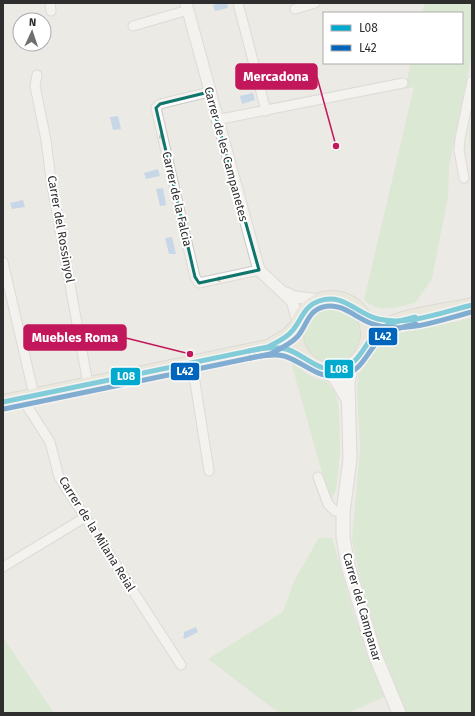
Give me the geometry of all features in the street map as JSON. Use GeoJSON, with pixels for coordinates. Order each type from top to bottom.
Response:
{"type":"FeatureCollection","features":[{"type":"Feature","properties":{"kind":"main road"},"geometry":{"type":"LineString","coordinates":[[3,402],[268,347],[288,335],[309,306],[320,300],[338,298],[350,302],[359,310],[378,318],[402,320]]}},
{"type":"Feature","properties":{"kind":"main road"},"geometry":{"type":"LineString","coordinates":[[297,324],[297,343],[304,357],[309,362],[322,369],[342,368],[356,361],[366,344],[381,329],[402,320],[472,305]]}},
{"type":"Feature","properties":{"kind":"main road"},"geometry":{"type":"LineString","coordinates":[[359,310],[368,330],[366,344]]}},
{"type":"Feature","properties":{"kind":"main road"},"geometry":{"type":"LineString","coordinates":[[268,347],[289,350],[304,357]]}},
{"type":"Feature","properties":{"kind":"main road","name":"Carrer del Campanar"},"geometry":{"type":"LineString","coordinates":[[356,361],[349,378],[350,459],[343,512],[343,537],[348,566],[375,655],[399,713]]}},
{"type":"Feature","properties":{"kind":"main road","name":"Carrer del Campanar"},"geometry":{"type":"LineString","coordinates":[[322,369],[335,377],[349,402]]}},
{"type":"Feature","properties":{"kind":"street"},"geometry":{"type":"LineString","coordinates":[[238,3],[266,111]]}},
{"type":"Feature","properties":{"kind":"street"},"geometry":{"type":"LineString","coordinates":[[295,9],[315,3]]}},
{"type":"Feature","properties":{"kind":"street"},"geometry":{"type":"LineString","coordinates":[[132,26],[187,7]]}},
{"type":"Feature","properties":{"kind":"street","name":"Carrer de les Campanetes"},"geometry":{"type":"LineString","coordinates":[[187,7],[216,120],[259,270]]}},
{"type":"Feature","properties":{"kind":"street","name":"Carrer del Rossinyol"},"geometry":{"type":"LineString","coordinates":[[37,75],[35,86],[88,384]]}},
{"type":"Feature","properties":{"kind":"street"},"geometry":{"type":"LineString","coordinates":[[464,178],[459,150],[472,81]]}},
{"type":"Feature","properties":{"kind":"street"},"geometry":{"type":"LineString","coordinates":[[216,120],[403,82]]}},
{"type":"Feature","properties":{"kind":"street","name":"Carrer de la Falcia"},"geometry":{"type":"LineString","coordinates":[[209,92],[160,104],[156,108],[195,277],[199,283],[259,270]]}},
{"type":"Feature","properties":{"kind":"street","name":"Carrer de la Milana Reial"},"geometry":{"type":"LineString","coordinates":[[3,262],[28,396],[50,442],[59,477],[84,518],[181,665]]}},
{"type":"Feature","properties":{"kind":"street"},"geometry":{"type":"LineString","coordinates":[[259,270],[285,293],[294,305],[297,324]]}},
{"type":"Feature","properties":{"kind":"street"},"geometry":{"type":"LineString","coordinates":[[285,293],[295,297],[320,300]]}},
{"type":"Feature","properties":{"kind":"street"},"geometry":{"type":"LineString","coordinates":[[192,363],[209,471]]}},
{"type":"Feature","properties":{"kind":"street"},"geometry":{"type":"LineString","coordinates":[[318,477],[328,504],[335,512],[343,512]]}},
{"type":"Feature","properties":{"kind":"street"},"geometry":{"type":"LineString","coordinates":[[3,567],[84,518]]}},
{"type":"Feature","properties":{"kind":"highlighted area"},"geometry":{"type":"Polygon","coordinates":[[[209,92],[259,270],[199,283],[195,277],[156,108],[160,104],[209,92]]]}},
{"type":"Feature","properties":{"kind":"green space"},"geometry":{"type":"Polygon","coordinates":[[[425,3],[472,3],[472,54],[449,166],[448,196],[432,279],[415,303],[395,308],[382,308],[376,307],[364,300],[414,87],[405,89],[411,64],[463,64],[463,12],[422,12],[425,3]]]}},
{"type":"Feature","properties":{"kind":"green space"},"geometry":{"type":"Polygon","coordinates":[[[472,116],[472,154],[469,144],[469,135],[472,116]]]}},
{"type":"Feature","properties":{"kind":"green space"},"geometry":{"type":"Polygon","coordinates":[[[325,305],[337,305],[352,313],[360,328],[360,340],[352,355],[337,363],[325,363],[310,355],[302,340],[302,328],[310,313],[325,305]]]}},
{"type":"Feature","properties":{"kind":"green space"},"geometry":{"type":"Polygon","coordinates":[[[472,318],[472,713],[405,713],[383,655],[360,579],[352,540],[360,449],[357,389],[358,375],[381,343],[394,334],[472,318]]]}},
{"type":"Feature","properties":{"kind":"green space"},"geometry":{"type":"Polygon","coordinates":[[[291,362],[310,376],[326,381],[335,391],[339,409],[340,451],[336,490],[330,501],[291,362]]]}},
{"type":"Feature","properties":{"kind":"green space"},"geometry":{"type":"Polygon","coordinates":[[[319,538],[332,538],[353,612],[384,697],[348,713],[279,713],[208,659],[283,612],[294,581],[319,538]]]}},
{"type":"Feature","properties":{"kind":"green space"},"geometry":{"type":"Polygon","coordinates":[[[4,639],[54,713],[3,713],[4,639]]]}},
{"type":"Feature","properties":{"kind":"water"},"geometry":{"type":"Polygon","coordinates":[[[227,3],[228,8],[215,11],[213,5],[227,3]]]}},
{"type":"Feature","properties":{"kind":"water"},"geometry":{"type":"Polygon","coordinates":[[[253,93],[255,100],[242,104],[240,96],[253,93]]]}},
{"type":"Feature","properties":{"kind":"water"},"geometry":{"type":"Polygon","coordinates":[[[118,116],[121,129],[113,130],[110,117],[118,116]]]}},
{"type":"Feature","properties":{"kind":"water"},"geometry":{"type":"Polygon","coordinates":[[[158,169],[160,176],[146,179],[144,173],[158,169]]]}},
{"type":"Feature","properties":{"kind":"water"},"geometry":{"type":"Polygon","coordinates":[[[163,188],[166,205],[160,206],[156,189],[163,188]]]}},
{"type":"Feature","properties":{"kind":"water"},"geometry":{"type":"Polygon","coordinates":[[[23,200],[25,207],[12,209],[10,203],[23,200]]]}},
{"type":"Feature","properties":{"kind":"water"},"geometry":{"type":"Polygon","coordinates":[[[172,237],[176,254],[169,254],[165,238],[172,237]]]}},
{"type":"Feature","properties":{"kind":"water"},"geometry":{"type":"Polygon","coordinates":[[[196,627],[198,632],[184,639],[184,632],[196,627]]]}},
{"type":"Feature","properties":{"kind":"transit line","name":"L08"},"geometry":{"type":"LineString","coordinates":[[3,402],[268,347],[282,340],[291,333],[310,306],[319,301],[328,299],[343,301],[363,313],[378,319],[389,321],[401,321],[425,317],[472,305]]}},
{"type":"Feature","properties":{"kind":"transit line","name":"L42"},"geometry":{"type":"LineString","coordinates":[[4,409],[270,354],[295,339],[311,315],[323,307],[337,307],[344,309],[369,323],[400,328],[437,322],[472,312]]}},
{"type":"Feature","properties":{"kind":"transit line","name":"L08"},"geometry":{"type":"LineString","coordinates":[[249,351],[267,348],[286,349],[293,351],[318,366],[339,369],[352,363],[373,336],[382,328],[395,322],[415,317]]}},
{"type":"Feature","properties":{"kind":"transit line","name":"L42"},"geometry":{"type":"LineString","coordinates":[[250,358],[267,355],[280,355],[318,373],[333,377],[341,376],[355,370],[377,342],[386,334],[399,328],[416,324]]}},
{"type":"Feature","properties":{"kind":"place","name":"Mercadona"},"geometry":{"type":"Point","coordinates":[336,146]}},
{"type":"Feature","properties":{"kind":"place","name":"Muebles Roma"},"geometry":{"type":"Point","coordinates":[190,354]}}]}
